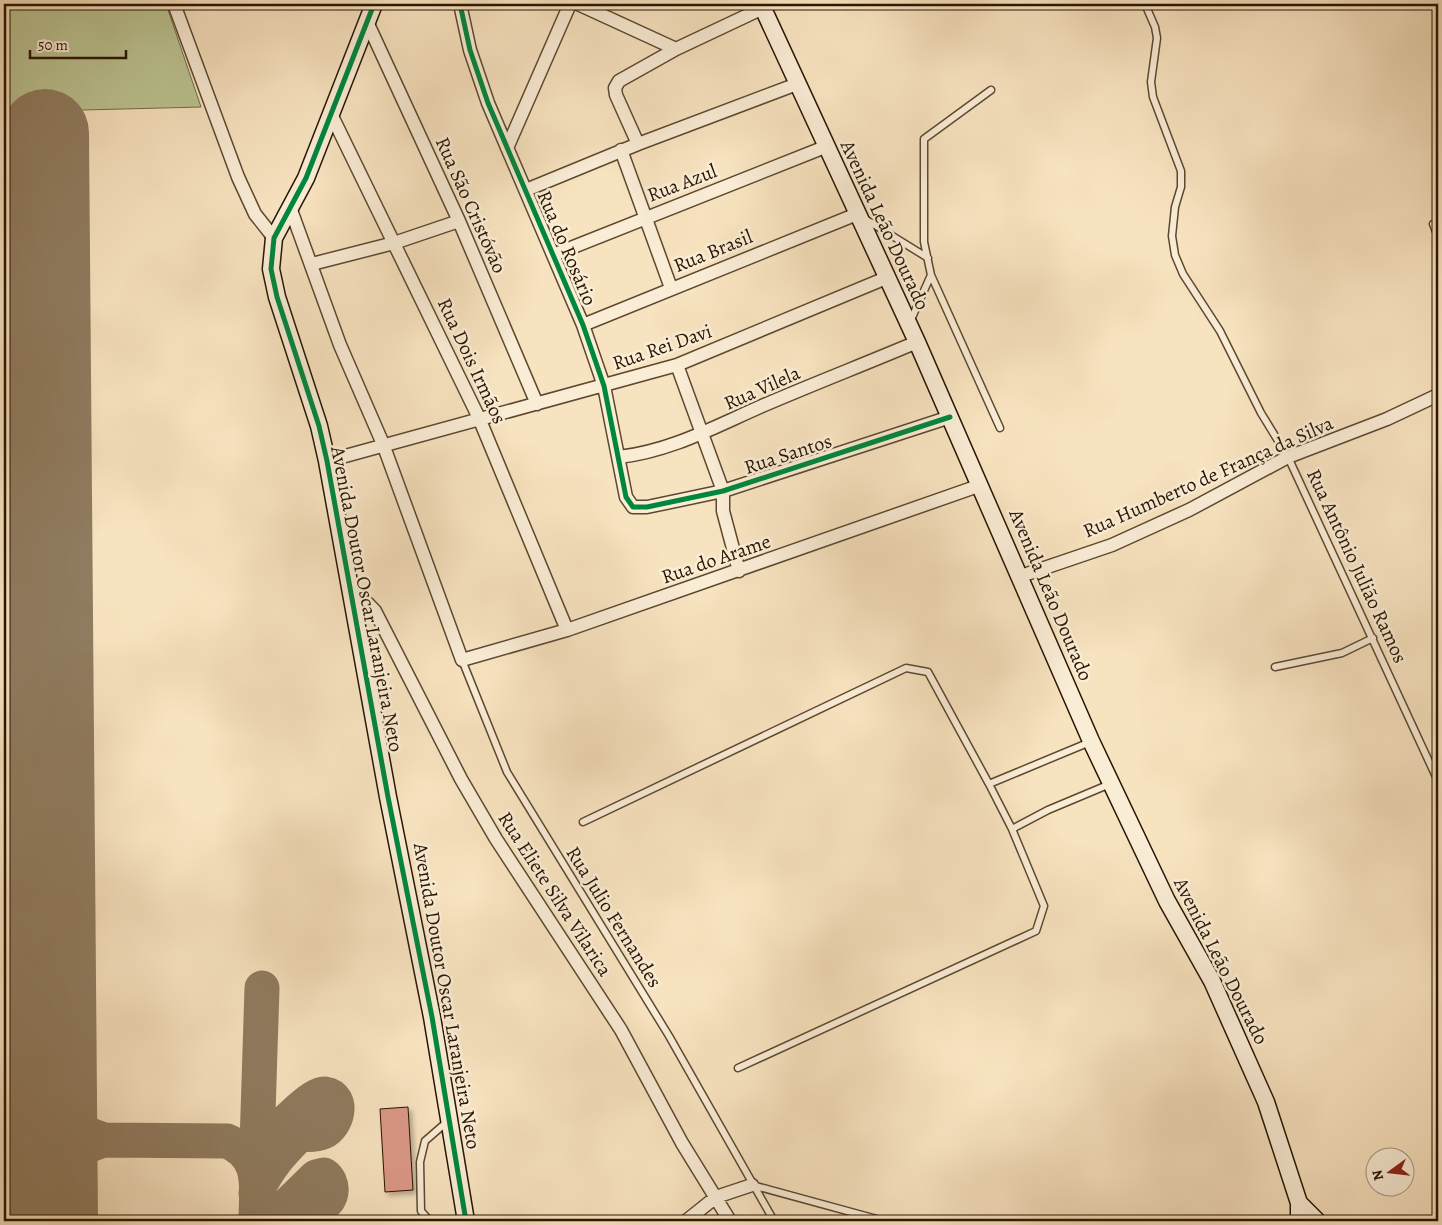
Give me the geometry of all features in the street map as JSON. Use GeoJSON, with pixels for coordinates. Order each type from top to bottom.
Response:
{"type":"FeatureCollection","features":[{"type":"Feature","properties":{"kind":"main road","name":"Avenida Doutor Oscar Laranjeira Neto"},"geometry":{"type":"LineString","coordinates":[[374,4],[368,24],[306,178],[291,210],[274,238],[271,269],[277,297],[319,426],[327,461],[388,797],[432,1017],[466,1221]]}},
{"type":"Feature","properties":{"kind":"main road","name":"Avenida Leão Dourado"},"geometry":{"type":"LineString","coordinates":[[762,6],[917,342],[981,485],[1018,577],[1091,741],[1167,901],[1212,981],[1266,1102],[1299,1203],[1299,1221]]}},
{"type":"Feature","properties":{"kind":"main road","name":"Avenida Leão Dourado"},"geometry":{"type":"LineString","coordinates":[[1299,1203],[1317,1221]]}},
{"type":"Feature","properties":{"kind":"street"},"geometry":{"type":"LineString","coordinates":[[174,4],[238,177],[255,214],[274,238]]}},
{"type":"Feature","properties":{"kind":"street","name":"Rua do Rosário"},"geometry":{"type":"LineString","coordinates":[[460,4],[470,50],[507,148],[583,325],[604,386],[626,497],[633,507]]}},
{"type":"Feature","properties":{"kind":"street"},"geometry":{"type":"LineString","coordinates":[[507,148],[570,4]]}},
{"type":"Feature","properties":{"kind":"street"},"geometry":{"type":"LineString","coordinates":[[578,4],[676,49]]}},
{"type":"Feature","properties":{"kind":"street"},"geometry":{"type":"LineString","coordinates":[[638,144],[616,95],[616,85],[630,72],[762,6]]}},
{"type":"Feature","properties":{"kind":"street","name":"Rua São Cristóvão"},"geometry":{"type":"LineString","coordinates":[[368,24],[459,221],[537,404]]}},
{"type":"Feature","properties":{"kind":"street"},"geometry":{"type":"LineString","coordinates":[[526,190],[621,150],[797,84]]}},
{"type":"Feature","properties":{"kind":"street","name":"Rua Dois Irmãos"},"geometry":{"type":"LineString","coordinates":[[331,114],[479,418],[567,630]]}},
{"type":"Feature","properties":{"kind":"street","name":"Rua Azul"},"geometry":{"type":"LineString","coordinates":[[554,255],[826,147]]}},
{"type":"Feature","properties":{"kind":"street"},"geometry":{"type":"LineString","coordinates":[[621,150],[671,288]]}},
{"type":"Feature","properties":{"kind":"street"},"geometry":{"type":"LineString","coordinates":[[291,210],[340,345],[383,444],[462,660]]}},
{"type":"Feature","properties":{"kind":"street","name":"Rua Brasil"},"geometry":{"type":"LineString","coordinates":[[583,325],[857,214]]}},
{"type":"Feature","properties":{"kind":"street"},"geometry":{"type":"LineString","coordinates":[[312,264],[394,242],[459,221]]}},
{"type":"Feature","properties":{"kind":"street","name":"Rua Rei Davi"},"geometry":{"type":"LineString","coordinates":[[327,461],[383,444],[677,365],[886,278]]}},
{"type":"Feature","properties":{"kind":"street","name":"Rua Vilela"},"geometry":{"type":"LineString","coordinates":[[619,457],[647,454],[704,434],[761,407],[917,342]]}},
{"type":"Feature","properties":{"kind":"street"},"geometry":{"type":"LineString","coordinates":[[677,365],[704,434],[723,491],[723,511],[739,571]]}},
{"type":"Feature","properties":{"kind":"street","name":"Rua Humberto de França da Silva"},"geometry":{"type":"LineString","coordinates":[[1018,577],[1112,545],[1188,510],[1288,457],[1388,419],[1438,395]]}},
{"type":"Feature","properties":{"kind":"street","name":"Rua Santos"},"geometry":{"type":"LineString","coordinates":[[633,507],[647,507],[723,491],[950,416]]}},
{"type":"Feature","properties":{"kind":"street","name":"Rua do Arame"},"geometry":{"type":"LineString","coordinates":[[462,660],[567,630],[981,485]]}},
{"type":"Feature","properties":{"kind":"street","name":"Rua Eliete Silva Vilarica"},"geometry":{"type":"LineString","coordinates":[[351,586],[379,619],[457,770],[496,839],[621,1030],[682,1143],[730,1221]]}},
{"type":"Feature","properties":{"kind":"street"},"geometry":{"type":"LineString","coordinates":[[686,1221],[716,1196],[752,1186]]}},
{"type":"Feature","properties":{"kind":"lane","name":"Rua Antônio Julião Ramos"},"geometry":{"type":"LineString","coordinates":[[1145,4],[1155,27],[1157,38],[1151,82],[1153,97],[1181,171],[1172,236],[1183,274],[1220,331],[1261,413],[1288,457],[1438,781]]}},
{"type":"Feature","properties":{"kind":"lane"},"geometry":{"type":"LineString","coordinates":[[991,90],[924,139],[924,242],[931,275],[1000,428]]}},
{"type":"Feature","properties":{"kind":"lane"},"geometry":{"type":"LineString","coordinates":[[857,214],[928,258]]}},
{"type":"Feature","properties":{"kind":"lane"},"geometry":{"type":"LineString","coordinates":[[1432,224],[1438,237]]}},
{"type":"Feature","properties":{"kind":"lane"},"geometry":{"type":"LineString","coordinates":[[908,326],[931,275]]}},
{"type":"Feature","properties":{"kind":"lane"},"geometry":{"type":"LineString","coordinates":[[1275,667],[1342,653],[1373,638]]}},
{"type":"Feature","properties":{"kind":"lane","name":"Rua Julio Fernandes"},"geometry":{"type":"LineString","coordinates":[[462,660],[507,772],[669,1036],[752,1186],[774,1221]]}},
{"type":"Feature","properties":{"kind":"lane"},"geometry":{"type":"LineString","coordinates":[[583,822],[906,668],[928,672],[1012,829],[1044,906],[1036,930],[738,1068]]}},
{"type":"Feature","properties":{"kind":"lane"},"geometry":{"type":"LineString","coordinates":[[989,784],[1091,741]]}},
{"type":"Feature","properties":{"kind":"lane"},"geometry":{"type":"LineString","coordinates":[[1012,829],[1048,810],[1111,784]]}},
{"type":"Feature","properties":{"kind":"lane"},"geometry":{"type":"LineString","coordinates":[[430,1221],[421,1210],[420,1162],[425,1142],[448,1121]]}},
{"type":"Feature","properties":{"kind":"lane"},"geometry":{"type":"LineString","coordinates":[[752,1186],[884,1221]]}},
{"type":"Feature","properties":{"kind":"green space"},"geometry":{"type":"Polygon","coordinates":[[[4,4],[166,4],[201,107],[4,112],[4,4]]]}},
{"type":"Feature","properties":{"kind":"green space"},"geometry":{"type":"Polygon","coordinates":[[[4,297],[14,311],[19,1221],[4,1221],[4,297]]]}},
{"type":"Feature","properties":{"kind":"building"},"geometry":{"type":"Polygon","coordinates":[[[408,1107],[413,1190],[385,1192],[380,1109],[408,1107]]]}},
{"type":"Feature","properties":{"kind":"taxiway"},"geometry":{"type":"LineString","coordinates":[[256,1193],[265,1176],[286,1148],[300,1134],[318,1134],[328,1129],[337,1112],[335,1100],[331,1096],[325,1094],[313,1098],[297,1111],[269,1141],[262,1155],[256,1176],[262,988]]}},
{"type":"Feature","properties":{"kind":"taxiway"},"geometry":{"type":"LineString","coordinates":[[52,1094],[56,1105],[70,1125],[103,1140]]}},
{"type":"Feature","properties":{"kind":"taxiway"},"geometry":{"type":"LineString","coordinates":[[55,1190],[65,1163],[80,1149],[103,1140],[227,1141],[247,1155],[252,1164],[257,1185],[256,1221]]}},
{"type":"Feature","properties":{"kind":"taxiway"},"geometry":{"type":"LineString","coordinates":[[271,1221],[316,1177],[324,1175],[331,1186],[328,1199],[319,1206],[305,1207],[290,1221]]}},
{"type":"Feature","properties":{"kind":"runway"},"geometry":{"type":"LineString","coordinates":[[45,133],[54,1221]]}},
{"type":"Feature","properties":{"kind":"cycle path"},"geometry":{"type":"LineString","coordinates":[[374,4],[306,178],[274,238],[271,269],[277,297],[319,426],[327,461],[388,797],[432,1017],[466,1221]]}},
{"type":"Feature","properties":{"kind":"cycle path"},"geometry":{"type":"LineString","coordinates":[[460,4],[470,50],[488,103],[583,325],[604,386],[626,497],[633,507],[647,507],[723,491],[950,417]]}}]}
